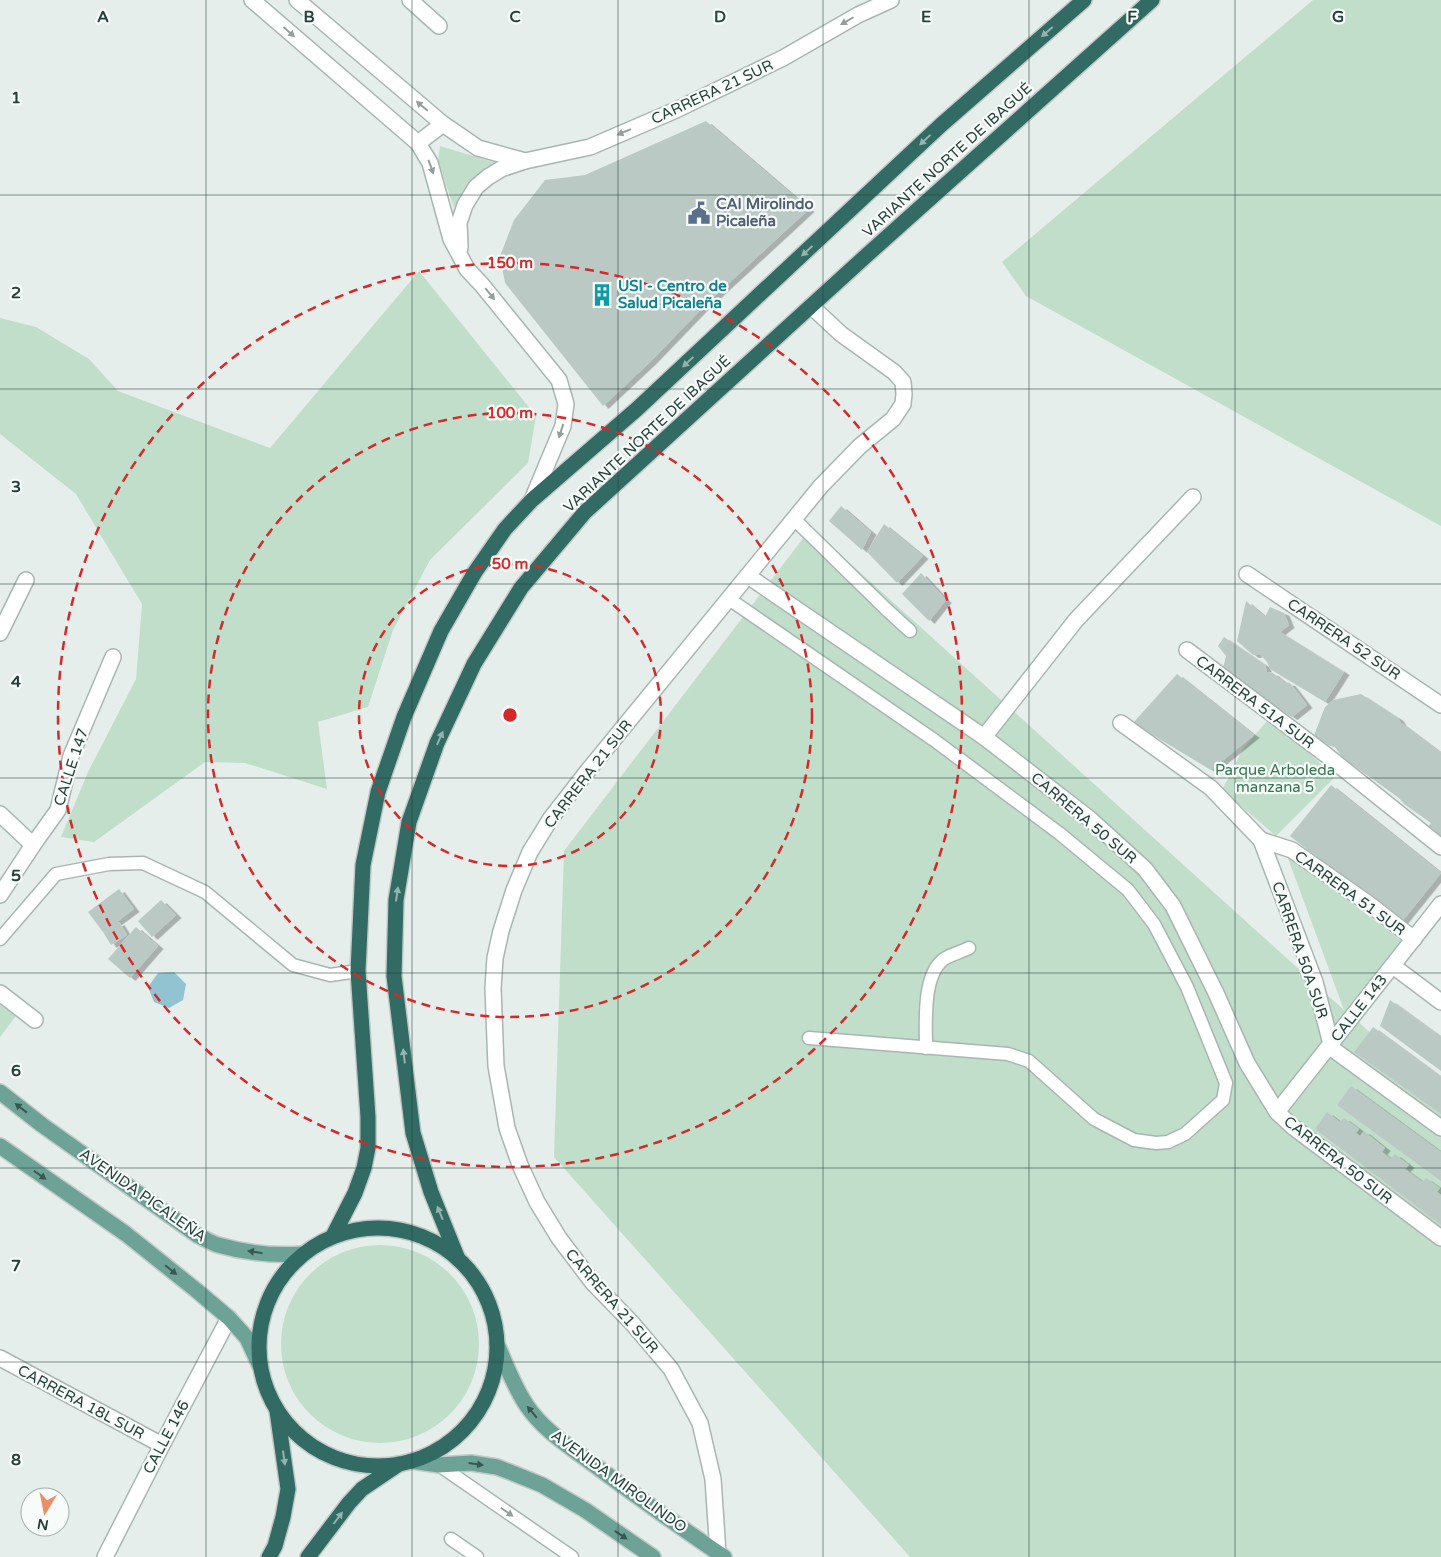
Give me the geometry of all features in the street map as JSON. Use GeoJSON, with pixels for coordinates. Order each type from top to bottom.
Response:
{"type":"FeatureCollection","features":[{"type":"Feature","properties":{"kind":"highway","name":"VARIANTE NORTE DE IBAGUÉ"},"geometry":{"type":"LineString","coordinates":[[333,1236],[355,1193],[364,1168],[368,1148],[368,1117],[358,971],[363,865],[378,792],[404,717],[441,631],[475,572],[505,529],[532,500],[637,409],[941,125],[1084,0]]}},
{"type":"Feature","properties":{"kind":"highway","name":"VARIANTE NORTE DE IBAGUÉ"},"geometry":{"type":"LineString","coordinates":[[458,1259],[431,1192],[413,1133],[394,976],[396,900],[409,822],[437,743],[474,664],[521,588],[585,512],[1152,0]]}},
{"type":"Feature","properties":{"kind":"highway"},"geometry":{"type":"LineString","coordinates":[[370,1228],[408,1232],[426,1238],[443,1247],[458,1259],[471,1273],[486,1298],[495,1325],[497,1344],[490,1388],[467,1426],[432,1453],[406,1462],[380,1465],[360,1464],[334,1456],[321,1451],[304,1440],[289,1426],[277,1409],[266,1388],[260,1366],[258,1341],[262,1316],[271,1292],[285,1271],[303,1254],[333,1236],[370,1228]]}},
{"type":"Feature","properties":{"kind":"highway"},"geometry":{"type":"LineString","coordinates":[[269,1557],[275,1546],[288,1489],[277,1409]]}},
{"type":"Feature","properties":{"kind":"highway"},"geometry":{"type":"LineString","coordinates":[[308,1557],[349,1503],[362,1490],[406,1462]]}},
{"type":"Feature","properties":{"kind":"main road","name":"AVENIDA PICALEÑA"},"geometry":{"type":"LineString","coordinates":[[0,1092],[42,1125],[197,1235],[217,1245],[244,1250],[273,1255],[303,1254]]}},
{"type":"Feature","properties":{"kind":"main road"},"geometry":{"type":"LineString","coordinates":[[0,1146],[126,1234],[229,1318],[247,1338],[260,1366]]}},
{"type":"Feature","properties":{"kind":"main road","name":"AVENIDA MIROLINDO"},"geometry":{"type":"LineString","coordinates":[[497,1344],[516,1387],[528,1407],[543,1424],[560,1440],[610,1477],[721,1555]]}},
{"type":"Feature","properties":{"kind":"main road"},"geometry":{"type":"LineString","coordinates":[[406,1462],[438,1465],[471,1463],[497,1468],[542,1485],[584,1510],[654,1557]]}},
{"type":"Feature","properties":{"kind":"street"},"geometry":{"type":"LineString","coordinates":[[252,0],[418,143],[430,163],[451,239],[460,256],[468,269],[559,380],[566,404],[563,426],[532,500]]}},
{"type":"Feature","properties":{"kind":"street","name":"CARRERA 21 SUR"},"geometry":{"type":"LineString","coordinates":[[297,0],[443,124],[478,148],[525,161]]}},
{"type":"Feature","properties":{"kind":"street"},"geometry":{"type":"LineString","coordinates":[[410,0],[439,26]]}},
{"type":"Feature","properties":{"kind":"street","name":"CARRERA 21 SUR"},"geometry":{"type":"LineString","coordinates":[[460,256],[459,223],[465,205],[476,187],[488,176],[501,169],[525,161],[590,147],[676,110],[783,58],[858,15],[891,0]]}},
{"type":"Feature","properties":{"kind":"street"},"geometry":{"type":"LineString","coordinates":[[418,143],[443,124]]}},
{"type":"Feature","properties":{"kind":"street","name":"CARRERA 21 SUR"},"geometry":{"type":"LineString","coordinates":[[721,1555],[713,1480],[700,1423],[671,1370],[632,1323],[593,1283],[559,1238],[537,1202],[520,1165],[507,1128],[496,1066],[493,988],[495,958],[506,915],[530,852],[550,818],[821,486],[860,446],[893,419],[902,404],[904,394],[903,382],[894,372],[841,334],[812,306]]}},
{"type":"Feature","properties":{"kind":"street"},"geometry":{"type":"LineString","coordinates":[[984,738],[1076,620],[1194,497]]}},
{"type":"Feature","properties":{"kind":"street","name":"CARRERA 52 SUR"},"geometry":{"type":"LineString","coordinates":[[1247,574],[1441,705]]}},
{"type":"Feature","properties":{"kind":"street","name":"CARRERA 50 SUR"},"geometry":{"type":"LineString","coordinates":[[748,576],[984,738],[1090,819],[1145,868],[1173,906],[1216,993],[1247,1063],[1277,1112],[1293,1127],[1441,1238]]}},
{"type":"Feature","properties":{"kind":"street"},"geometry":{"type":"LineString","coordinates":[[0,633],[26,580]]}},
{"type":"Feature","properties":{"kind":"street","name":"CARRERA 51A SUR"},"geometry":{"type":"LineString","coordinates":[[1187,650],[1325,754],[1441,847]]}},
{"type":"Feature","properties":{"kind":"street","name":"CALLE 147"},"geometry":{"type":"LineString","coordinates":[[0,895],[58,810],[71,756],[113,657]]}},
{"type":"Feature","properties":{"kind":"street","name":"CARRERA 51 SUR"},"geometry":{"type":"LineString","coordinates":[[1121,723],[1210,788],[1261,840],[1292,850],[1369,904],[1414,939]]}},
{"type":"Feature","properties":{"kind":"street"},"geometry":{"type":"LineString","coordinates":[[0,814],[33,845]]}},
{"type":"Feature","properties":{"kind":"street","name":"CARRERA 50A SUR"},"geometry":{"type":"LineString","coordinates":[[1261,840],[1315,982],[1331,1044]]}},
{"type":"Feature","properties":{"kind":"street","name":"CALLE 143"},"geometry":{"type":"LineString","coordinates":[[1277,1112],[1441,904]]}},
{"type":"Feature","properties":{"kind":"street"},"geometry":{"type":"LineString","coordinates":[[1393,966],[1441,1002]]}},
{"type":"Feature","properties":{"kind":"street"},"geometry":{"type":"LineString","coordinates":[[0,993],[35,1020]]}},
{"type":"Feature","properties":{"kind":"street"},"geometry":{"type":"LineString","coordinates":[[1331,1044],[1334,1050],[1441,1128]]}},
{"type":"Feature","properties":{"kind":"street","name":"CALLE 146"},"geometry":{"type":"LineString","coordinates":[[105,1557],[229,1318]]}},
{"type":"Feature","properties":{"kind":"street","name":"CARRERA 18L SUR"},"geometry":{"type":"LineString","coordinates":[[0,1358],[162,1445]]}},
{"type":"Feature","properties":{"kind":"lane"},"geometry":{"type":"LineString","coordinates":[[794,519],[910,631]]}},
{"type":"Feature","properties":{"kind":"lane"},"geometry":{"type":"LineString","coordinates":[[730,599],[942,746],[1059,833],[1128,890],[1154,924],[1187,987],[1226,1083],[1222,1100],[1184,1134],[1168,1142],[1156,1143],[1134,1140],[1094,1119],[1029,1061],[1008,1054],[808,1038]]}},
{"type":"Feature","properties":{"kind":"lane"},"geometry":{"type":"LineString","coordinates":[[0,939],[56,874],[109,864],[143,862],[204,892],[293,965],[330,975],[358,971]]}},
{"type":"Feature","properties":{"kind":"lane"},"geometry":{"type":"LineString","coordinates":[[926,1048],[926,1007],[932,976],[943,960],[969,948]]}},
{"type":"Feature","properties":{"kind":"lane"},"geometry":{"type":"LineString","coordinates":[[438,1465],[572,1557]]}},
{"type":"Feature","properties":{"kind":"lane"},"geometry":{"type":"LineString","coordinates":[[451,1539],[477,1557]]}},
{"type":"Feature","properties":{"kind":"green space"},"geometry":{"type":"Polygon","coordinates":[[[1313,0],[1441,0],[1441,526],[1026,296],[1002,262],[1313,0]]]}},
{"type":"Feature","properties":{"kind":"green space"},"geometry":{"type":"Polygon","coordinates":[[[440,146],[496,163],[472,183],[454,208],[438,161],[440,146]]]}},
{"type":"Feature","properties":{"kind":"green space"},"geometry":{"type":"Polygon","coordinates":[[[419,271],[536,416],[528,463],[430,560],[393,630],[368,707],[318,722],[327,789],[245,763],[205,762],[94,842],[61,837],[88,772],[136,679],[142,604],[76,494],[0,434],[0,318],[36,327],[89,359],[118,391],[270,448],[419,271]]]}},
{"type":"Feature","properties":{"kind":"green space"},"geometry":{"type":"Polygon","coordinates":[[[811,528],[1344,1010],[1286,853],[1408,946],[1354,1018],[1441,1097],[1441,1557],[910,1557],[554,1157],[564,851],[811,528]]]}},
{"type":"Feature","properties":{"kind":"green space","name":"Parque Arboleda manzana 5"},"geometry":{"type":"Polygon","coordinates":[[[1267,721],[1299,744],[1335,777],[1276,836],[1222,790],[1243,749],[1267,721]]]}},
{"type":"Feature","properties":{"kind":"green space"},"geometry":{"type":"Polygon","coordinates":[[[0,1004],[16,1016],[0,1037],[0,1004]]]}},
{"type":"Feature","properties":{"kind":"green space"},"geometry":{"type":"Polygon","coordinates":[[[370,1245],[390,1245],[418,1252],[443,1267],[457,1281],[472,1306],[479,1334],[479,1354],[472,1382],[457,1407],[443,1421],[418,1436],[409,1439],[390,1443],[370,1443],[342,1436],[317,1421],[303,1407],[288,1382],[285,1373],[281,1354],[281,1334],[288,1306],[303,1281],[317,1267],[342,1252],[351,1249],[370,1245]]]}},
{"type":"Feature","properties":{"kind":"water"},"geometry":{"type":"Polygon","coordinates":[[[174,972],[186,984],[183,1000],[169,1008],[154,1002],[148,987],[158,973],[174,972]]]}},
{"type":"Feature","properties":{"kind":"building"},"geometry":{"type":"Polygon","coordinates":[[[706,121],[809,209],[703,307],[651,361],[603,406],[505,283],[500,256],[514,220],[545,180],[585,175],[706,121]]]}},
{"type":"Feature","properties":{"kind":"building"},"geometry":{"type":"Polygon","coordinates":[[[841,506],[871,532],[862,550],[829,521],[841,506]]]}},
{"type":"Feature","properties":{"kind":"building"},"geometry":{"type":"Polygon","coordinates":[[[884,524],[923,556],[897,583],[867,552],[884,524]]]}},
{"type":"Feature","properties":{"kind":"building"},"geometry":{"type":"Polygon","coordinates":[[[921,573],[946,600],[929,621],[902,594],[921,573]]]}},
{"type":"Feature","properties":{"kind":"building"},"geometry":{"type":"Polygon","coordinates":[[[1246,601],[1265,617],[1270,607],[1284,613],[1289,625],[1280,632],[1344,672],[1325,702],[1270,669],[1260,654],[1253,655],[1237,641],[1246,601]]]}},
{"type":"Feature","properties":{"kind":"building"},"geometry":{"type":"Polygon","coordinates":[[[1224,637],[1265,665],[1267,672],[1273,673],[1284,682],[1290,683],[1307,705],[1292,717],[1222,672],[1226,656],[1218,646],[1224,637]]]}},
{"type":"Feature","properties":{"kind":"building"},"geometry":{"type":"Polygon","coordinates":[[[1177,674],[1254,735],[1211,770],[1133,723],[1177,674]]]}},
{"type":"Feature","properties":{"kind":"building"},"geometry":{"type":"Polygon","coordinates":[[[1361,694],[1398,718],[1401,723],[1441,753],[1441,838],[1427,828],[1431,823],[1343,758],[1334,746],[1313,738],[1325,707],[1333,700],[1361,694]]]}},
{"type":"Feature","properties":{"kind":"building"},"geometry":{"type":"Polygon","coordinates":[[[1331,785],[1441,873],[1400,924],[1290,836],[1331,785]]]}},
{"type":"Feature","properties":{"kind":"building"},"geometry":{"type":"Polygon","coordinates":[[[119,889],[134,909],[103,932],[88,912],[119,889]]]}},
{"type":"Feature","properties":{"kind":"building"},"geometry":{"type":"Polygon","coordinates":[[[161,900],[176,915],[152,937],[138,921],[161,900]]]}},
{"type":"Feature","properties":{"kind":"building"},"geometry":{"type":"Polygon","coordinates":[[[119,922],[127,935],[111,945],[103,932],[119,922]]]}},
{"type":"Feature","properties":{"kind":"building"},"geometry":{"type":"Polygon","coordinates":[[[136,927],[158,946],[130,978],[108,959],[136,927]]]}},
{"type":"Feature","properties":{"kind":"building"},"geometry":{"type":"Polygon","coordinates":[[[1390,1000],[1441,1037],[1441,1071],[1380,1026],[1390,1000]]]}},
{"type":"Feature","properties":{"kind":"building"},"geometry":{"type":"Polygon","coordinates":[[[1373,1027],[1441,1077],[1441,1114],[1354,1052],[1373,1027]]]}},
{"type":"Feature","properties":{"kind":"building"},"geometry":{"type":"Polygon","coordinates":[[[1351,1086],[1441,1152],[1441,1181],[1337,1105],[1351,1086]]]}},
{"type":"Feature","properties":{"kind":"building"},"geometry":{"type":"Polygon","coordinates":[[[1327,1112],[1340,1122],[1344,1118],[1359,1129],[1356,1133],[1360,1136],[1364,1131],[1385,1148],[1382,1152],[1391,1159],[1395,1154],[1409,1165],[1405,1169],[1423,1182],[1426,1178],[1440,1188],[1437,1192],[1441,1195],[1441,1225],[1315,1129],[1327,1112]]]}},
{"type":"Feature","properties":{"kind":"place","name":"CAI Mirolindo Picaleña"},"geometry":{"type":"Point","coordinates":[699,213]}},
{"type":"Feature","properties":{"kind":"place","name":"USI - Centro de Salud Picaleña"},"geometry":{"type":"Point","coordinates":[602,295]}}]}
